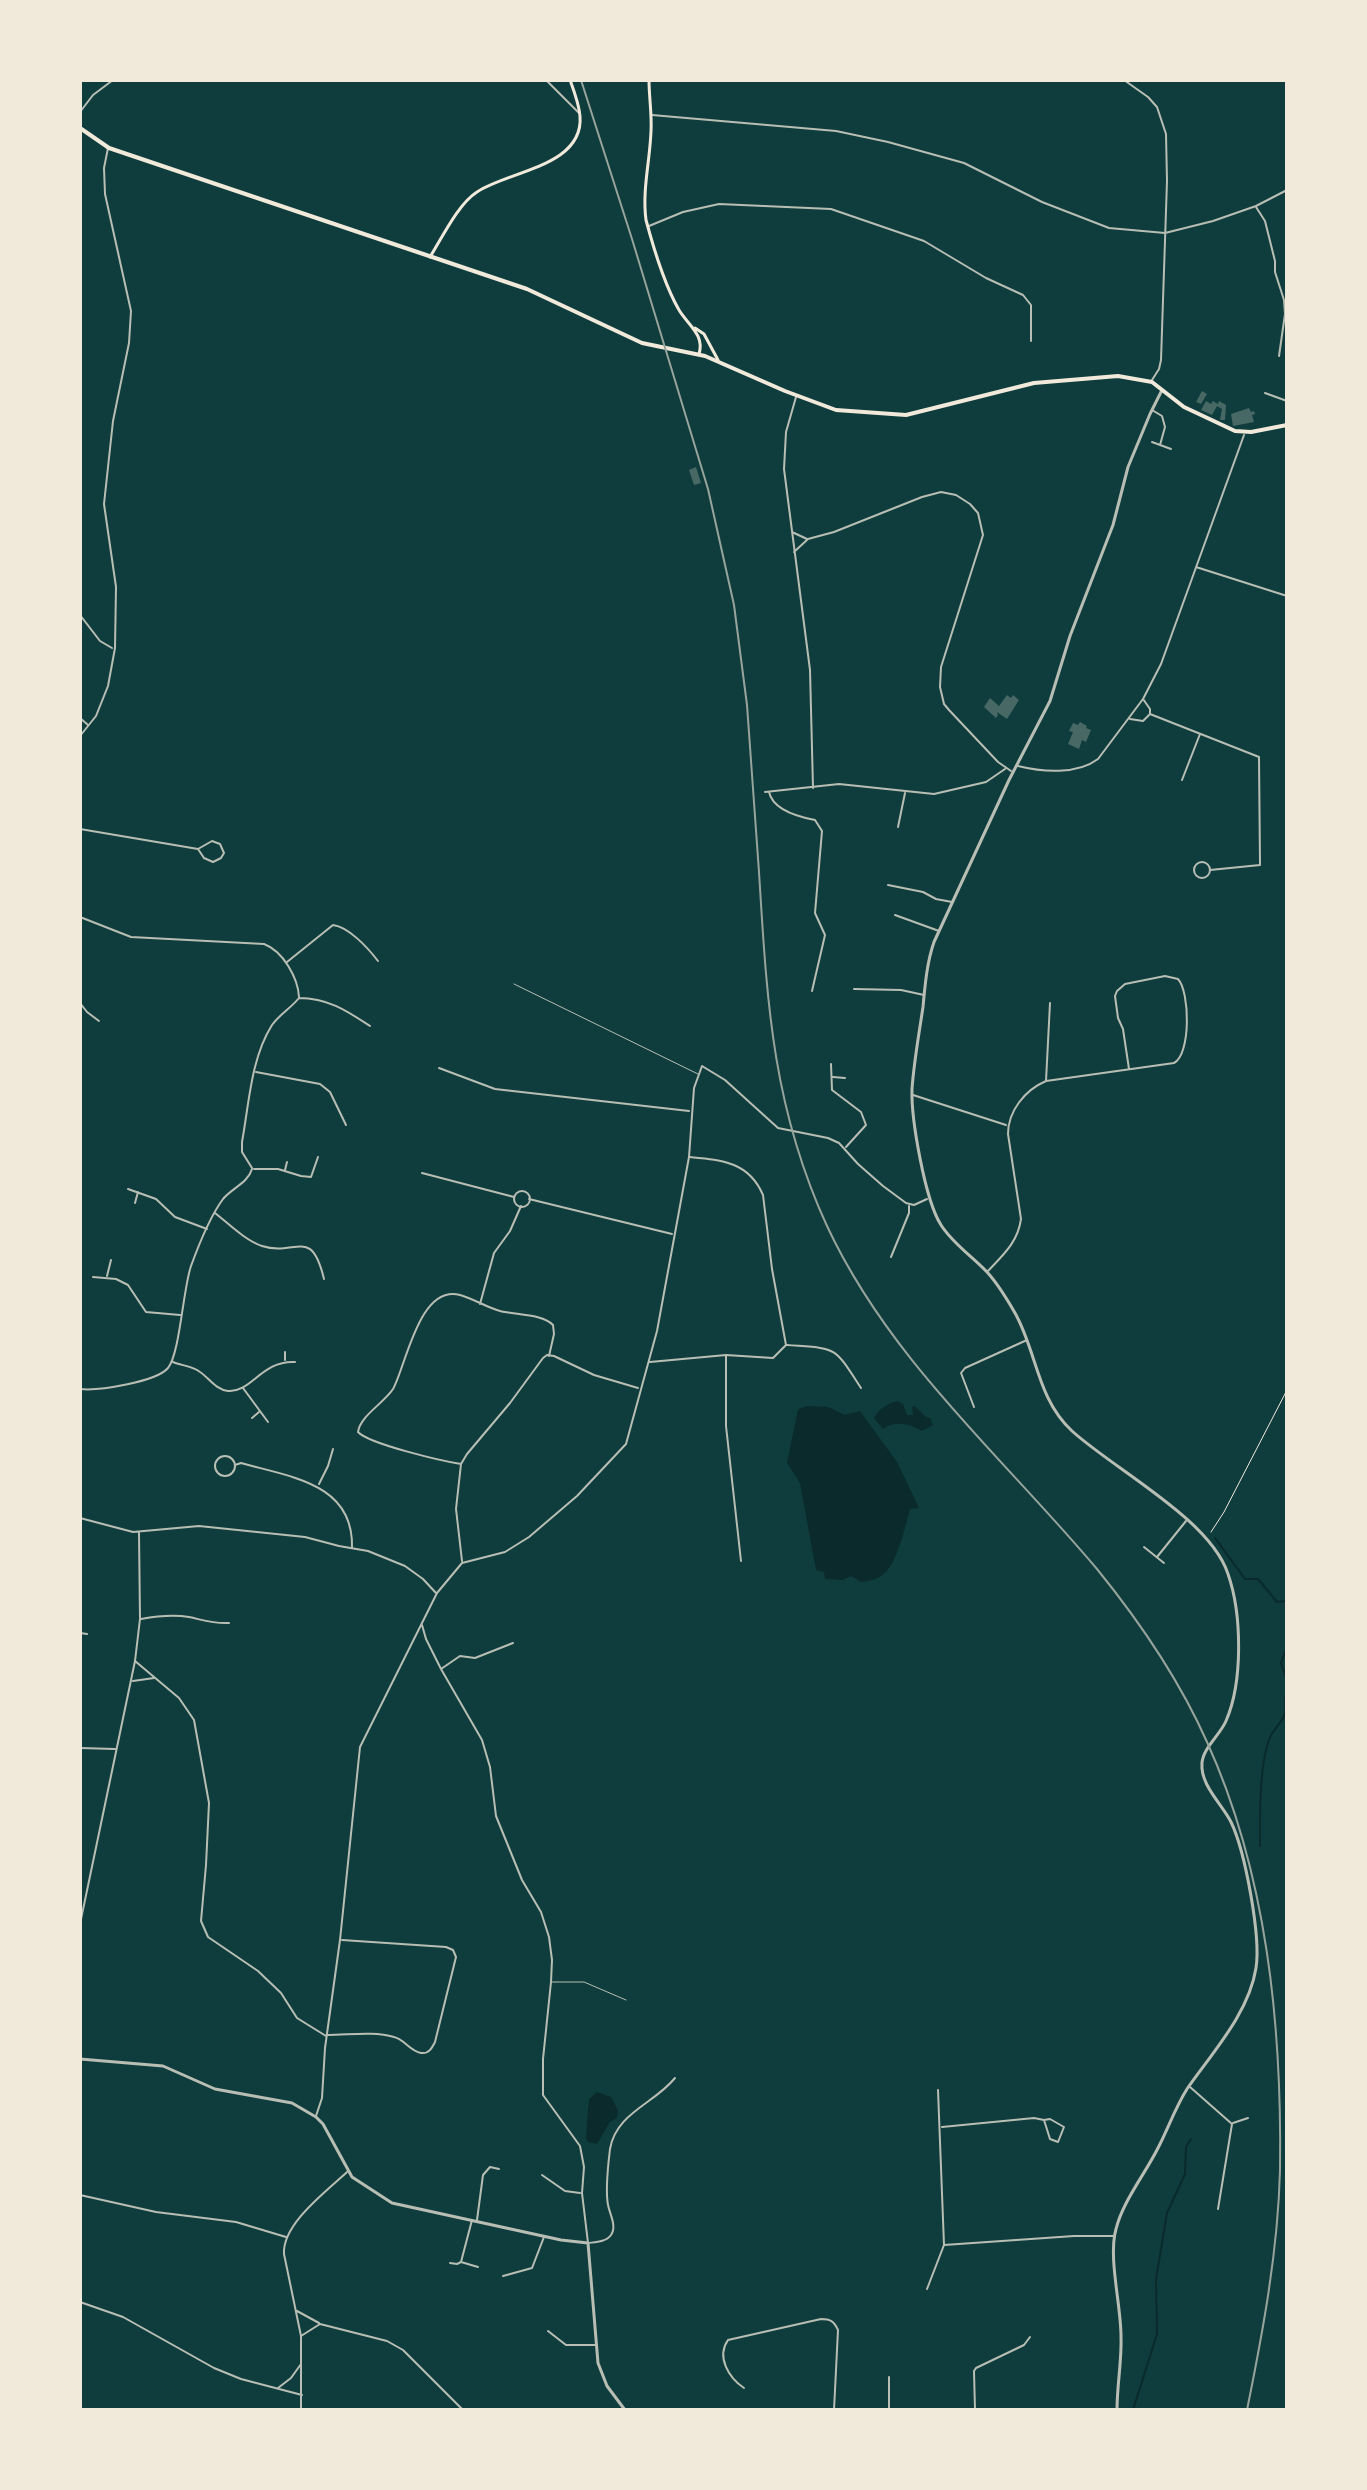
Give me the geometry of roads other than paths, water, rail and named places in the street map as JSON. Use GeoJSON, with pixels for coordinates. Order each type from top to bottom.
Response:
{"type":"FeatureCollection","features":[{"type":"Feature","properties":{"kind":"main road"},"geometry":{"type":"LineString","coordinates":[[430,257],[470,197],[483,188],[548,163],[576,139],[580,131],[580,115],[570,80]]}},
{"type":"Feature","properties":{"kind":"main road"},"geometry":{"type":"LineString","coordinates":[[649,80],[651,115],[644,207],[673,299],[701,343],[699,354]]}},
{"type":"Feature","properties":{"kind":"main road"},"geometry":{"type":"LineString","coordinates":[[80,128],[109,148],[527,289],[644,344],[699,354],[836,410],[896,415],[917,413],[1034,383],[1118,376],[1152,382],[1192,412],[1224,427],[1245,432],[1287,425]]}},
{"type":"Feature","properties":{"kind":"main road"},"geometry":{"type":"LineString","coordinates":[[692,326],[704,334],[718,361]]}},
{"type":"Feature","properties":{"kind":"street"},"geometry":{"type":"LineString","coordinates":[[80,112],[87,101],[113,80]]}},
{"type":"Feature","properties":{"kind":"street"},"geometry":{"type":"LineString","coordinates":[[546,80],[580,115]]}},
{"type":"Feature","properties":{"kind":"street"},"geometry":{"type":"LineString","coordinates":[[1124,80],[1148,97],[1162,117],[1166,134],[1160,365],[1152,382]]}},
{"type":"Feature","properties":{"kind":"street"},"geometry":{"type":"LineString","coordinates":[[651,115],[836,131],[888,142],[964,163],[1042,202],[1109,228],[1165,233],[1256,206],[1287,190]]}},
{"type":"Feature","properties":{"kind":"street"},"geometry":{"type":"LineString","coordinates":[[80,736],[96,716],[108,686],[115,648],[116,587],[104,504],[113,421],[129,343],[131,311],[105,194],[104,168],[109,148]]}},
{"type":"Feature","properties":{"kind":"street"},"geometry":{"type":"LineString","coordinates":[[648,226],[683,212],[719,204],[831,209],[924,241],[986,278],[1023,295],[1031,305],[1031,341]]}},
{"type":"Feature","properties":{"kind":"street"},"geometry":{"type":"LineString","coordinates":[[1256,206],[1265,221],[1284,300],[1279,356]]}},
{"type":"Feature","properties":{"kind":"street"},"geometry":{"type":"LineString","coordinates":[[1117,2410],[1121,2334],[1114,2236],[1122,2214],[1189,2086],[1242,2006],[1256,1966],[1256,1944],[1243,1863],[1232,1825],[1203,1773],[1202,1762],[1231,1706],[1237,1677],[1235,1612],[1227,1569],[1214,1548],[1187,1520],[1066,1425],[1043,1389],[1013,1309],[987,1272],[950,1237],[928,1199],[912,1093],[930,955],[1013,772],[1050,701],[1074,625],[1118,510],[1128,467],[1163,389]]}},
{"type":"Feature","properties":{"kind":"street"},"geometry":{"type":"LineString","coordinates":[[1265,393],[1287,401]]}},
{"type":"Feature","properties":{"kind":"street"},"geometry":{"type":"LineString","coordinates":[[797,396],[784,452],[810,670],[813,788]]}},
{"type":"Feature","properties":{"kind":"street"},"geometry":{"type":"LineString","coordinates":[[1152,410],[1162,416],[1165,427],[1160,445]]}},
{"type":"Feature","properties":{"kind":"street"},"geometry":{"type":"LineString","coordinates":[[1017,765],[1061,770],[1085,767],[1098,759],[1143,699],[1161,664],[1245,432]]}},
{"type":"Feature","properties":{"kind":"street"},"geometry":{"type":"LineString","coordinates":[[1152,442],[1171,449]]}},
{"type":"Feature","properties":{"kind":"street"},"geometry":{"type":"LineString","coordinates":[[794,552],[808,539],[844,529],[922,497],[941,492],[956,495],[970,504],[978,513],[982,525],[981,543],[941,667],[940,687],[944,704],[949,710],[1013,772]]}},
{"type":"Feature","properties":{"kind":"street"},"geometry":{"type":"LineString","coordinates":[[792,532],[808,539]]}},
{"type":"Feature","properties":{"kind":"street"},"geometry":{"type":"LineString","coordinates":[[1195,567],[1287,596]]}},
{"type":"Feature","properties":{"kind":"street"},"geometry":{"type":"LineString","coordinates":[[80,615],[100,641],[115,648]]}},
{"type":"Feature","properties":{"kind":"street"},"geometry":{"type":"LineString","coordinates":[[1143,699],[1150,714]]}},
{"type":"Feature","properties":{"kind":"street"},"geometry":{"type":"LineString","coordinates":[[1129,718],[1143,721],[1150,714]]}},
{"type":"Feature","properties":{"kind":"street"},"geometry":{"type":"LineString","coordinates":[[1150,714],[1255,755],[1260,761],[1260,865],[1210,870]]}},
{"type":"Feature","properties":{"kind":"street"},"geometry":{"type":"LineString","coordinates":[[80,718],[89,726]]}},
{"type":"Feature","properties":{"kind":"street"},"geometry":{"type":"LineString","coordinates":[[1182,780],[1200,734]]}},
{"type":"Feature","properties":{"kind":"street"},"geometry":{"type":"LineString","coordinates":[[812,991],[825,935],[815,913],[822,831],[815,820],[794,815],[772,800],[767,792],[851,784],[934,794],[994,779],[1006,768]]}},
{"type":"Feature","properties":{"kind":"street"},"geometry":{"type":"LineString","coordinates":[[898,827],[905,791]]}},
{"type":"Feature","properties":{"kind":"street"},"geometry":{"type":"LineString","coordinates":[[80,829],[198,849],[212,841],[220,844],[224,853],[213,862],[204,858],[198,849]]}},
{"type":"Feature","properties":{"kind":"street"},"geometry":{"type":"LineString","coordinates":[[888,885],[953,902]]}},
{"type":"Feature","properties":{"kind":"street"},"geometry":{"type":"LineString","coordinates":[[895,915],[939,931]]}},
{"type":"Feature","properties":{"kind":"street"},"geometry":{"type":"LineString","coordinates":[[80,917],[131,937],[264,944],[279,953],[299,990],[299,998],[267,1033],[257,1060],[241,1147],[252,1169],[250,1175],[224,1198],[214,1213],[190,1269],[171,1362],[163,1372],[128,1384],[95,1390],[80,1389]]}},
{"type":"Feature","properties":{"kind":"street"},"geometry":{"type":"LineString","coordinates":[[286,963],[333,925],[346,930],[378,961]]}},
{"type":"Feature","properties":{"kind":"street"},"geometry":{"type":"LineString","coordinates":[[987,1272],[1011,1246],[1020,1230],[1008,1126],[1012,1113],[1032,1089],[1046,1081],[1174,1063],[1180,1060],[1186,1015],[1184,986],[1178,979],[1172,976],[1125,984],[1117,991],[1118,1018],[1123,1029],[1129,1069]]}},
{"type":"Feature","properties":{"kind":"street"},"geometry":{"type":"LineString","coordinates":[[854,989],[901,990],[924,995]]}},
{"type":"Feature","properties":{"kind":"street"},"geometry":{"type":"LineString","coordinates":[[299,998],[333,1003],[370,1026]]}},
{"type":"Feature","properties":{"kind":"street"},"geometry":{"type":"LineString","coordinates":[[80,1003],[99,1021]]}},
{"type":"Feature","properties":{"kind":"street"},"geometry":{"type":"LineString","coordinates":[[1046,1081],[1050,1003]]}},
{"type":"Feature","properties":{"kind":"street"},"geometry":{"type":"LineString","coordinates":[[831,1064],[834,1093],[861,1112],[866,1125],[845,1148]]}},
{"type":"Feature","properties":{"kind":"street"},"geometry":{"type":"LineString","coordinates":[[316,2117],[321,2107],[358,1754],[437,1593],[462,1563],[505,1552],[529,1537],[577,1496],[626,1444],[657,1331],[689,1157],[691,1112],[702,1066],[718,1075],[771,1124],[785,1131],[833,1139],[869,1174],[909,1204],[928,1199]]}},
{"type":"Feature","properties":{"kind":"street"},"geometry":{"type":"LineString","coordinates":[[439,1068],[495,1089],[691,1112]]}},
{"type":"Feature","properties":{"kind":"street"},"geometry":{"type":"LineString","coordinates":[[255,1072],[320,1084],[330,1092],[346,1125]]}},
{"type":"Feature","properties":{"kind":"street"},"geometry":{"type":"LineString","coordinates":[[831,1077],[845,1078]]}},
{"type":"Feature","properties":{"kind":"street"},"geometry":{"type":"LineString","coordinates":[[912,1093],[1008,1126]]}},
{"type":"Feature","properties":{"kind":"street"},"geometry":{"type":"LineString","coordinates":[[252,1169],[278,1169],[312,1176],[318,1157]]}},
{"type":"Feature","properties":{"kind":"street"},"geometry":{"type":"LineString","coordinates":[[689,1157],[727,1161],[743,1168],[759,1184],[786,1345]]}},
{"type":"Feature","properties":{"kind":"street"},"geometry":{"type":"LineString","coordinates":[[284,1171],[287,1162]]}},
{"type":"Feature","properties":{"kind":"street"},"geometry":{"type":"LineString","coordinates":[[422,1173],[514,1197]]}},
{"type":"Feature","properties":{"kind":"street"},"geometry":{"type":"LineString","coordinates":[[128,1189],[159,1201],[175,1217],[207,1229]]}},
{"type":"Feature","properties":{"kind":"street"},"geometry":{"type":"LineString","coordinates":[[524,1191],[529,1199],[526,1205],[521,1206],[516,1204],[514,1197],[516,1193],[524,1191]]}},
{"type":"Feature","properties":{"kind":"street"},"geometry":{"type":"LineString","coordinates":[[135,1203],[138,1192]]}},
{"type":"Feature","properties":{"kind":"street"},"geometry":{"type":"LineString","coordinates":[[529,1199],[674,1235]]}},
{"type":"Feature","properties":{"kind":"street"},"geometry":{"type":"LineString","coordinates":[[891,1257],[909,1213],[909,1204]]}},
{"type":"Feature","properties":{"kind":"street"},"geometry":{"type":"LineString","coordinates":[[480,1304],[494,1253],[510,1231],[521,1206]]}},
{"type":"Feature","properties":{"kind":"street"},"geometry":{"type":"LineString","coordinates":[[214,1213],[261,1246],[312,1250],[318,1258],[324,1279]]}},
{"type":"Feature","properties":{"kind":"street"},"geometry":{"type":"LineString","coordinates":[[107,1278],[111,1260]]}},
{"type":"Feature","properties":{"kind":"street"},"geometry":{"type":"LineString","coordinates":[[93,1277],[128,1285],[146,1312],[181,1315]]}},
{"type":"Feature","properties":{"kind":"street"},"geometry":{"type":"LineString","coordinates":[[461,1464],[362,1436],[358,1432],[359,1426],[398,1381],[414,1332],[436,1301],[445,1295],[458,1294],[521,1316],[543,1317],[553,1325],[549,1356]]}},
{"type":"Feature","properties":{"kind":"street"},"geometry":{"type":"LineString","coordinates":[[974,1407],[961,1373],[965,1368],[1027,1340]]}},
{"type":"Feature","properties":{"kind":"street"},"geometry":{"type":"LineString","coordinates":[[647,1362],[726,1355],[773,1358],[786,1345],[828,1348],[838,1353],[861,1388]]}},
{"type":"Feature","properties":{"kind":"street"},"geometry":{"type":"LineString","coordinates":[[285,1352],[285,1361]]}},
{"type":"Feature","properties":{"kind":"street"},"geometry":{"type":"LineString","coordinates":[[726,1355],[726,1426],[741,1561]]}},
{"type":"Feature","properties":{"kind":"street"},"geometry":{"type":"LineString","coordinates":[[462,1563],[456,1509],[461,1464],[543,1358],[549,1356],[639,1389]]}},
{"type":"Feature","properties":{"kind":"street"},"geometry":{"type":"LineString","coordinates":[[171,1362],[197,1370],[226,1391],[237,1390],[272,1365],[295,1362]]}},
{"type":"Feature","properties":{"kind":"street"},"geometry":{"type":"LineString","coordinates":[[242,1387],[268,1422]]}},
{"type":"Feature","properties":{"kind":"street"},"geometry":{"type":"LineString","coordinates":[[252,1418],[260,1411]]}},
{"type":"Feature","properties":{"kind":"street"},"geometry":{"type":"LineString","coordinates":[[318,1485],[333,1449]]}},
{"type":"Feature","properties":{"kind":"street"},"geometry":{"type":"LineString","coordinates":[[224,1456],[232,1459],[235,1465],[232,1473],[224,1475],[216,1470],[218,1459],[224,1456]]}},
{"type":"Feature","properties":{"kind":"street"},"geometry":{"type":"LineString","coordinates":[[235,1465],[241,1463],[318,1485],[349,1517],[352,1548]]}},
{"type":"Feature","properties":{"kind":"street"},"geometry":{"type":"LineString","coordinates":[[80,1518],[139,1533],[199,1526],[305,1537],[368,1551],[405,1566],[437,1593]]}},
{"type":"Feature","properties":{"kind":"street"},"geometry":{"type":"LineString","coordinates":[[1157,1557],[1187,1520]]}},
{"type":"Feature","properties":{"kind":"street"},"geometry":{"type":"LineString","coordinates":[[80,1924],[135,1661],[140,1619],[139,1533]]}},
{"type":"Feature","properties":{"kind":"street"},"geometry":{"type":"LineString","coordinates":[[1144,1547],[1164,1563]]}},
{"type":"Feature","properties":{"kind":"street"},"geometry":{"type":"LineString","coordinates":[[140,1619],[163,1615],[189,1617],[214,1624],[229,1623]]}},
{"type":"Feature","properties":{"kind":"street"},"geometry":{"type":"LineString","coordinates":[[422,1624],[441,1669],[482,1740],[490,1767],[496,1816],[522,1880],[541,1912],[549,1937],[552,1960],[543,2095],[580,2146],[596,2345],[602,2378],[625,2410]]}},
{"type":"Feature","properties":{"kind":"street"},"geometry":{"type":"LineString","coordinates":[[80,1633],[87,1634]]}},
{"type":"Feature","properties":{"kind":"street"},"geometry":{"type":"LineString","coordinates":[[441,1669],[460,1656],[475,1658],[513,1643]]}},
{"type":"Feature","properties":{"kind":"street"},"geometry":{"type":"LineString","coordinates":[[135,1661],[179,1698],[194,1720],[209,1803],[201,1921],[208,1937],[258,1971],[281,1993],[297,2018],[327,2036],[389,2035],[400,2038],[422,2053],[432,2049],[456,1957],[453,1950],[340,1940]]}},
{"type":"Feature","properties":{"kind":"street"},"geometry":{"type":"LineString","coordinates":[[131,1682],[155,1678]]}},
{"type":"Feature","properties":{"kind":"street"},"geometry":{"type":"LineString","coordinates":[[80,1748],[115,1749]]}},
{"type":"Feature","properties":{"kind":"street"},"geometry":{"type":"LineString","coordinates":[[80,1888],[87,1890]]}},
{"type":"Feature","properties":{"kind":"street"},"geometry":{"type":"LineString","coordinates":[[80,2059],[163,2066],[207,2087],[292,2103],[316,2117],[328,2130],[348,2171],[364,2186],[392,2203],[588,2243],[608,2238],[614,2227],[607,2194],[610,2149],[618,2128],[624,2119],[661,2094],[675,2078]]}},
{"type":"Feature","properties":{"kind":"street"},"geometry":{"type":"LineString","coordinates":[[1189,2086],[1232,2124]]}},
{"type":"Feature","properties":{"kind":"street"},"geometry":{"type":"LineString","coordinates":[[927,2289],[944,2245],[938,2090]]}},
{"type":"Feature","properties":{"kind":"street"},"geometry":{"type":"LineString","coordinates":[[1232,2124],[1248,2118]]}},
{"type":"Feature","properties":{"kind":"street"},"geometry":{"type":"LineString","coordinates":[[940,2127],[1011,2119],[1050,2119],[1064,2127],[1058,2142],[1050,2139],[1044,2120]]}},
{"type":"Feature","properties":{"kind":"street"},"geometry":{"type":"LineString","coordinates":[[1218,2209],[1232,2124]]}},
{"type":"Feature","properties":{"kind":"street"},"geometry":{"type":"LineString","coordinates":[[461,2262],[475,2220],[483,2175],[490,2167],[499,2169]]}},
{"type":"Feature","properties":{"kind":"street"},"geometry":{"type":"LineString","coordinates":[[301,2410],[301,2336],[284,2254],[286,2237],[302,2215],[348,2171]]}},
{"type":"Feature","properties":{"kind":"street"},"geometry":{"type":"LineString","coordinates":[[542,2175],[565,2191],[582,2193]]}},
{"type":"Feature","properties":{"kind":"street"},"geometry":{"type":"LineString","coordinates":[[80,2195],[156,2212],[236,2222],[286,2237]]}},
{"type":"Feature","properties":{"kind":"street"},"geometry":{"type":"LineString","coordinates":[[503,2276],[532,2268],[544,2236]]}},
{"type":"Feature","properties":{"kind":"street"},"geometry":{"type":"LineString","coordinates":[[944,2245],[1114,2236]]}},
{"type":"Feature","properties":{"kind":"street"},"geometry":{"type":"LineString","coordinates":[[450,2263],[461,2262],[478,2267]]}},
{"type":"Feature","properties":{"kind":"street"},"geometry":{"type":"LineString","coordinates":[[80,2302],[123,2317],[214,2368],[244,2380],[302,2395]]}},
{"type":"Feature","properties":{"kind":"street"},"geometry":{"type":"LineString","coordinates":[[297,2311],[320,2324],[387,2341],[403,2350],[463,2410]]}},
{"type":"Feature","properties":{"kind":"street"},"geometry":{"type":"LineString","coordinates":[[744,2388],[728,2373],[723,2349],[728,2340],[829,2319],[836,2325],[838,2339],[834,2410]]}},
{"type":"Feature","properties":{"kind":"street"},"geometry":{"type":"LineString","coordinates":[[301,2336],[320,2324]]}},
{"type":"Feature","properties":{"kind":"street"},"geometry":{"type":"LineString","coordinates":[[548,2331],[566,2345],[596,2345]]}},
{"type":"Feature","properties":{"kind":"street"},"geometry":{"type":"LineString","coordinates":[[975,2410],[976,2368],[1024,2345],[1030,2337]]}},
{"type":"Feature","properties":{"kind":"street"},"geometry":{"type":"LineString","coordinates":[[277,2389],[291,2378],[302,2362]]}},
{"type":"Feature","properties":{"kind":"street"},"geometry":{"type":"LineString","coordinates":[[889,2410],[888,2379],[896,2382]]}},
{"type":"Feature","properties":{"kind":"lane"},"geometry":{"type":"LineString","coordinates":[[514,984],[699,1074]]}},
{"type":"Feature","properties":{"kind":"lane"},"geometry":{"type":"LineString","coordinates":[[551,1982],[584,1982],[626,2000]]}},
{"type":"Feature","properties":{"kind":"water"},"geometry":{"type":"Polygon","coordinates":[[[898,1401],[903,1404],[907,1415],[913,1415],[912,1407],[915,1406],[930,1418],[933,1425],[922,1431],[902,1424],[883,1429],[874,1418],[884,1407],[898,1401]]]}},
{"type":"Feature","properties":{"kind":"water"},"geometry":{"type":"Polygon","coordinates":[[[828,1407],[845,1415],[860,1411],[897,1462],[919,1508],[910,1509],[896,1556],[878,1578],[861,1582],[851,1576],[843,1580],[825,1579],[824,1572],[816,1570],[800,1483],[787,1463],[798,1409],[828,1407]]]}},
{"type":"Feature","properties":{"kind":"water"},"geometry":{"type":"Polygon","coordinates":[[[597,2092],[611,2097],[618,2110],[617,2118],[610,2122],[597,2144],[588,2142],[586,2138],[589,2099],[597,2092]]]}},
{"type":"Feature","properties":{"kind":"waterway"},"geometry":{"type":"LineString","coordinates":[[1215,1538],[1245,1579],[1258,1579],[1277,1602],[1287,1601]]}},
{"type":"Feature","properties":{"kind":"waterway"},"geometry":{"type":"LineString","coordinates":[[1287,1647],[1281,1663],[1287,1680]]}},
{"type":"Feature","properties":{"kind":"waterway"},"geometry":{"type":"LineString","coordinates":[[1260,1846],[1261,1790],[1266,1748],[1283,1719],[1287,1691]]}},
{"type":"Feature","properties":{"kind":"waterway"},"geometry":{"type":"LineString","coordinates":[[1133,2410],[1157,2334],[1156,2279],[1167,2213],[1185,2174],[1186,2147],[1191,2139]]}},
{"type":"Feature","properties":{"kind":"railway"},"geometry":{"type":"LineString","coordinates":[[581,80],[708,489],[734,605],[747,705],[765,965],[775,1052],[794,1138],[809,1182],[827,1226],[853,1275],[883,1321],[950,1406],[1097,1569],[1158,1652],[1207,1742],[1244,1844],[1267,1952],[1274,2006],[1280,2116],[1279,2200],[1273,2261],[1247,2410]]}}]}
